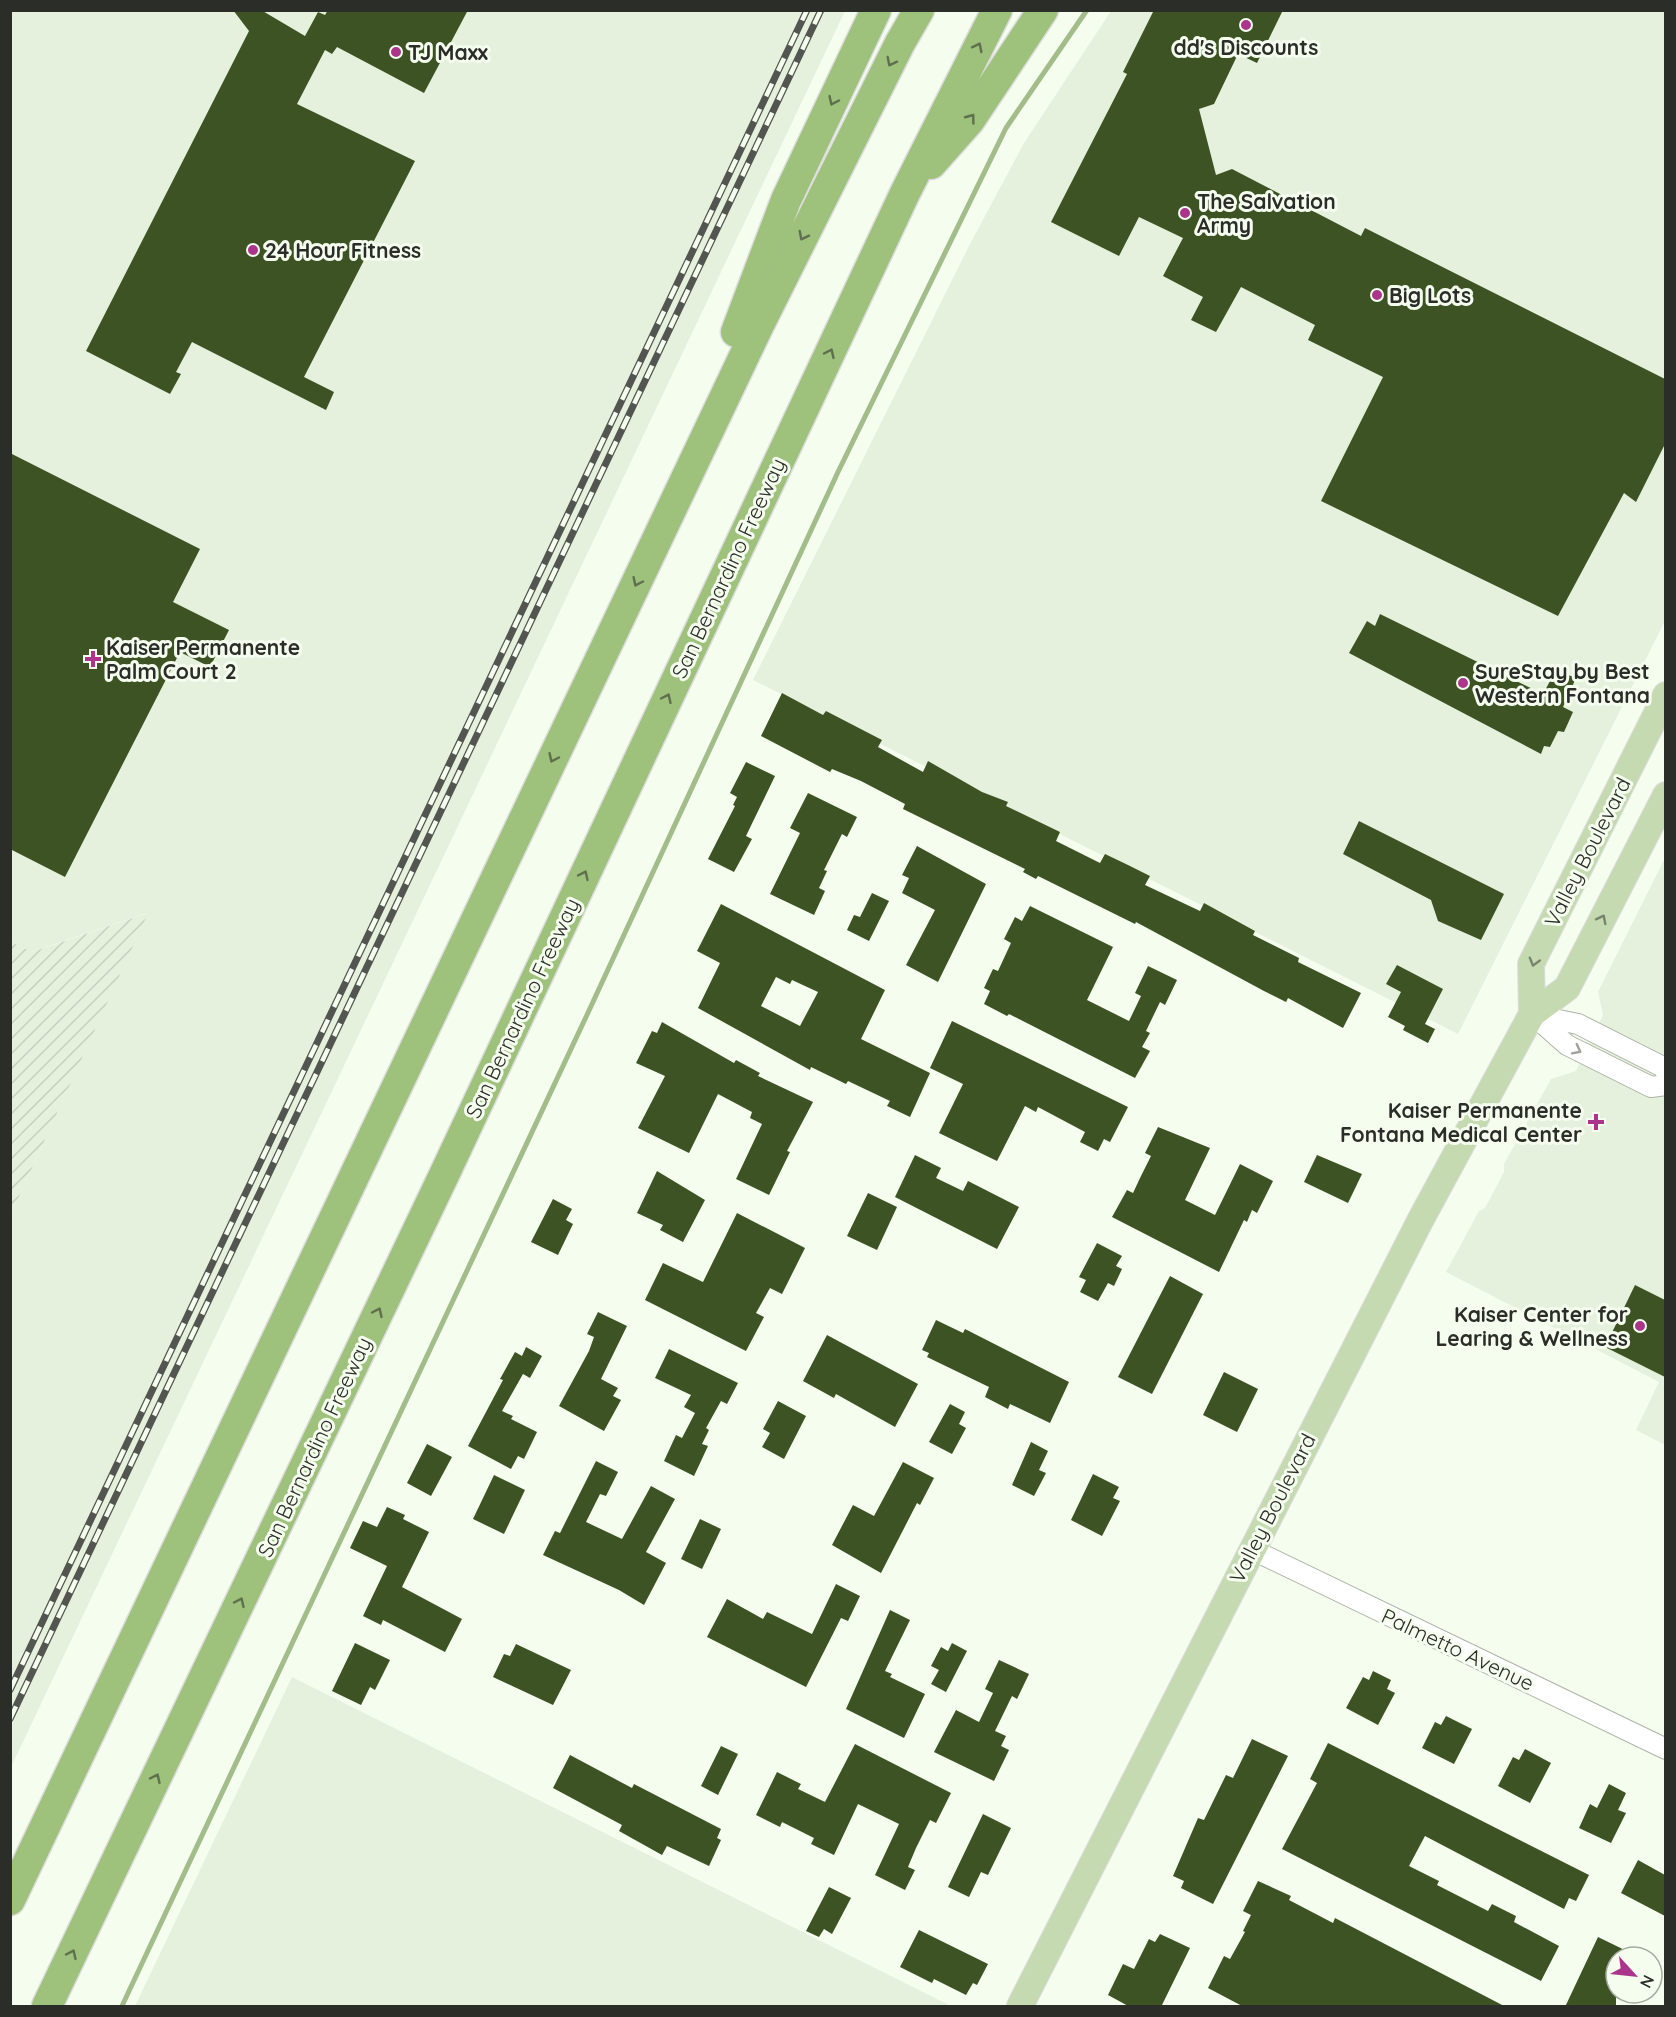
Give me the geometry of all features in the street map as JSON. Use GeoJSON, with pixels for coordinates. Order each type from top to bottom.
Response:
{"type":"FeatureCollection","features":[{"type":"Feature","properties":{"kind":"highway"},"geometry":{"type":"LineString","coordinates":[[656,542],[786,200],[876,10]]}},
{"type":"Feature","properties":{"kind":"highway"},"geometry":{"type":"LineString","coordinates":[[10,1900],[758,327],[919,10]]}},
{"type":"Feature","properties":{"kind":"highway","name":"San Bernardino Freeway"},"geometry":{"type":"LineString","coordinates":[[47,2007],[433,1197],[905,193],[997,10]]}},
{"type":"Feature","properties":{"kind":"highway"},"geometry":{"type":"LineString","coordinates":[[905,193],[970,120],[1043,10]]}},
{"type":"Feature","properties":{"kind":"main road","name":"Valley Boulevard"},"geometry":{"type":"LineString","coordinates":[[1532,1014],[1531,964],[1665,694]]}},
{"type":"Feature","properties":{"kind":"main road","name":"Valley Boulevard"},"geometry":{"type":"LineString","coordinates":[[1020,2007],[1251,1549],[1421,1219],[1532,1014],[1567,988],[1665,795]]}},
{"type":"Feature","properties":{"kind":"street"},"geometry":{"type":"LineString","coordinates":[[1532,1014],[1578,1024],[1663,1067],[1665,1072]]}},
{"type":"Feature","properties":{"kind":"street"},"geometry":{"type":"LineString","coordinates":[[1532,1014],[1568,1045],[1651,1088],[1665,1085]]}},
{"type":"Feature","properties":{"kind":"street","name":"Palmetto Avenue"},"geometry":{"type":"LineString","coordinates":[[1251,1549],[1665,1749]]}},
{"type":"Feature","properties":{"kind":"shaded area"},"geometry":{"type":"Polygon","coordinates":[[[11,11],[845,11],[11,1767],[11,1214],[147,913],[31,952],[11,942],[11,11]]]}},
{"type":"Feature","properties":{"kind":"shaded area"},"geometry":{"type":"Polygon","coordinates":[[[1111,11],[1665,11],[1665,621],[1458,1034],[753,680],[970,244],[1024,143],[1111,11]]]}},
{"type":"Feature","properties":{"kind":"shaded area","name":"Kaiser Permanente Fontana Medical Center"},"geometry":{"type":"Polygon","coordinates":[[[1665,858],[1665,1445],[1636,1430],[1659,1382],[1446,1272],[1479,1211],[1485,1208],[1504,1172],[1504,1164],[1551,1079],[1576,1071],[1603,1015],[1598,992],[1665,858]]]}},
{"type":"Feature","properties":{"kind":"shaded area"},"geometry":{"type":"Polygon","coordinates":[[[148,913],[11,1214],[11,942],[32,952],[148,913]]]}},
{"type":"Feature","properties":{"kind":"shaded area"},"geometry":{"type":"Polygon","coordinates":[[[292,1677],[951,2006],[135,2006],[292,1677]]]}},
{"type":"Feature","properties":{"kind":"building","name":"24 Hour Fitness"},"geometry":{"type":"Polygon","coordinates":[[[233,10],[261,10],[305,36],[318,12],[325,15],[328,10],[468,10],[424,93],[337,47],[332,54],[325,50],[297,104],[415,161],[304,377],[334,392],[326,410],[192,342],[176,372],[181,374],[170,394],[86,351],[249,31],[233,10]]]}},
{"type":"Feature","properties":{"kind":"building"},"geometry":{"type":"Polygon","coordinates":[[[1154,10],[1283,10],[1257,63],[1238,54],[1214,104],[1199,109],[1216,175],[1232,169],[1361,236],[1365,228],[1665,379],[1665,444],[1636,502],[1624,493],[1558,616],[1321,501],[1383,377],[1308,340],[1315,325],[1241,287],[1216,332],[1191,320],[1203,297],[1163,276],[1183,238],[1139,217],[1119,256],[1051,222],[1127,74],[1123,72],[1154,10]]]}},
{"type":"Feature","properties":{"kind":"building","name":"Kaiser Permanente Palm Court 2"},"geometry":{"type":"Polygon","coordinates":[[[10,453],[200,549],[173,602],[229,630],[210,667],[180,652],[65,877],[10,849],[10,453]]]}},
{"type":"Feature","properties":{"kind":"building","name":"SureStay by Best Western Fontana"},"geometry":{"type":"Polygon","coordinates":[[[1380,614],[1543,694],[1556,670],[1576,678],[1563,707],[1573,712],[1564,732],[1558,731],[1550,747],[1544,746],[1541,754],[1349,653],[1367,621],[1375,626],[1380,614]]]}},
{"type":"Feature","properties":{"kind":"building"},"geometry":{"type":"Polygon","coordinates":[[[782,693],[823,715],[826,711],[882,740],[878,747],[923,772],[928,761],[982,792],[1008,802],[1006,806],[1060,832],[1056,841],[1100,863],[1105,854],[1150,876],[1145,885],[1200,911],[1204,903],[1255,931],[1253,935],[1299,958],[1298,962],[1361,993],[1343,1028],[1288,998],[1286,1002],[1264,991],[1136,922],[1135,924],[1038,876],[1036,879],[1023,872],[1025,869],[903,809],[905,804],[861,781],[832,769],[830,772],[761,736],[782,693]]]}},
{"type":"Feature","properties":{"kind":"building"},"geometry":{"type":"Polygon","coordinates":[[[746,762],[775,776],[746,836],[752,839],[734,872],[708,859],[735,806],[733,805],[737,797],[730,793],[746,762]]]}},
{"type":"Feature","properties":{"kind":"building"},"geometry":{"type":"Polygon","coordinates":[[[808,793],[857,817],[847,837],[842,834],[824,870],[827,871],[819,888],[825,891],[814,915],[770,894],[800,833],[790,828],[808,793]]]}},
{"type":"Feature","properties":{"kind":"building"},"geometry":{"type":"Polygon","coordinates":[[[1359,821],[1504,894],[1481,940],[1438,921],[1431,900],[1343,854],[1359,821]]]}},
{"type":"Feature","properties":{"kind":"building"},"geometry":{"type":"Polygon","coordinates":[[[917,846],[986,884],[938,982],[906,965],[935,910],[902,893],[909,878],[902,875],[917,846]]]}},
{"type":"Feature","properties":{"kind":"building"},"geometry":{"type":"Polygon","coordinates":[[[872,893],[889,901],[869,941],[847,930],[854,915],[860,917],[872,893]]]}},
{"type":"Feature","properties":{"kind":"building"},"geometry":{"type":"Polygon","coordinates":[[[721,904],[885,990],[861,1039],[930,1073],[910,1117],[887,1106],[890,1101],[848,1081],[846,1084],[811,1067],[810,1070],[698,1008],[720,963],[697,951],[721,904]],[[776,977],[761,1006],[800,1026],[818,992],[792,980],[790,984],[776,977]]]}},
{"type":"Feature","properties":{"kind":"building"},"geometry":{"type":"Polygon","coordinates":[[[1030,906],[1113,947],[1087,1000],[1129,1021],[1141,996],[1135,993],[1148,966],[1177,980],[1165,1005],[1160,1002],[1146,1031],[1150,1033],[1142,1047],[1150,1051],[1135,1078],[1009,1014],[1007,1016],[984,1004],[990,991],[984,988],[993,969],[998,971],[1011,943],[1004,939],[1015,917],[1022,921],[1030,906]]]}},
{"type":"Feature","properties":{"kind":"building"},"geometry":{"type":"Polygon","coordinates":[[[1397,965],[1443,989],[1425,1024],[1435,1029],[1428,1043],[1403,1030],[1405,1026],[1388,1017],[1401,992],[1386,984],[1397,965]]]}},
{"type":"Feature","properties":{"kind":"building"},"geometry":{"type":"Polygon","coordinates":[[[952,1021],[1128,1107],[1110,1142],[1104,1139],[1098,1151],[1080,1142],[1085,1132],[1038,1107],[1036,1112],[1025,1106],[997,1161],[939,1133],[963,1084],[930,1068],[952,1021]]]}},
{"type":"Feature","properties":{"kind":"building"},"geometry":{"type":"Polygon","coordinates":[[[662,1022],[734,1063],[736,1060],[760,1073],[758,1076],[813,1102],[787,1151],[790,1152],[769,1195],[736,1179],[762,1124],[750,1118],[752,1112],[718,1094],[689,1153],[638,1128],[665,1076],[636,1063],[652,1031],[657,1033],[662,1022]]]}},
{"type":"Feature","properties":{"kind":"building"},"geometry":{"type":"Polygon","coordinates":[[[1158,1127],[1210,1148],[1185,1200],[1215,1215],[1240,1164],[1273,1181],[1257,1213],[1252,1210],[1247,1222],[1244,1220],[1219,1272],[1112,1217],[1127,1190],[1133,1193],[1151,1156],[1145,1153],[1158,1127]]]}},
{"type":"Feature","properties":{"kind":"building"},"geometry":{"type":"Polygon","coordinates":[[[915,1155],[941,1168],[936,1178],[963,1191],[968,1181],[1019,1207],[997,1249],[895,1197],[915,1155]]]}},
{"type":"Feature","properties":{"kind":"building"},"geometry":{"type":"Polygon","coordinates":[[[1317,1155],[1362,1174],[1348,1203],[1304,1182],[1317,1155]]]}},
{"type":"Feature","properties":{"kind":"building"},"geometry":{"type":"Polygon","coordinates":[[[657,1171],[705,1200],[683,1242],[660,1230],[663,1225],[637,1213],[657,1171]]]}},
{"type":"Feature","properties":{"kind":"building"},"geometry":{"type":"Polygon","coordinates":[[[868,1193],[897,1207],[877,1250],[847,1236],[868,1193]]]}},
{"type":"Feature","properties":{"kind":"building"},"geometry":{"type":"Polygon","coordinates":[[[553,1199],[572,1209],[566,1220],[573,1224],[558,1255],[531,1242],[553,1199]]]}},
{"type":"Feature","properties":{"kind":"building"},"geometry":{"type":"Polygon","coordinates":[[[737,1213],[805,1248],[782,1294],[770,1288],[756,1313],[764,1317],[746,1351],[645,1300],[663,1263],[703,1282],[737,1213]]]}},
{"type":"Feature","properties":{"kind":"building"},"geometry":{"type":"Polygon","coordinates":[[[1097,1243],[1122,1256],[1116,1266],[1122,1269],[1114,1286],[1108,1283],[1098,1301],[1080,1292],[1086,1280],[1079,1277],[1097,1243]]]}},
{"type":"Feature","properties":{"kind":"building"},"geometry":{"type":"Polygon","coordinates":[[[1170,1276],[1203,1294],[1152,1394],[1118,1377],[1170,1276]]]}},
{"type":"Feature","properties":{"kind":"building","name":"Kaiser Center for Learing & Wellness"},"geometry":{"type":"Polygon","coordinates":[[[1635,1285],[1665,1300],[1665,1377],[1605,1347],[1635,1285]]]}},
{"type":"Feature","properties":{"kind":"building"},"geometry":{"type":"Polygon","coordinates":[[[598,1312],[627,1326],[601,1379],[618,1388],[613,1396],[621,1400],[604,1431],[559,1406],[589,1351],[594,1337],[587,1334],[598,1312]]]}},
{"type":"Feature","properties":{"kind":"building"},"geometry":{"type":"Polygon","coordinates":[[[936,1320],[963,1333],[965,1329],[1069,1382],[1050,1423],[1010,1404],[1008,1409],[985,1397],[989,1387],[927,1357],[929,1353],[922,1350],[936,1320]]]}},
{"type":"Feature","properties":{"kind":"building"},"geometry":{"type":"Polygon","coordinates":[[[827,1335],[918,1384],[895,1427],[836,1394],[834,1398],[803,1381],[827,1335]]]}},
{"type":"Feature","properties":{"kind":"building"},"geometry":{"type":"Polygon","coordinates":[[[526,1347],[542,1356],[530,1378],[523,1374],[502,1411],[513,1416],[511,1419],[537,1432],[524,1459],[518,1456],[511,1469],[468,1446],[515,1352],[522,1356],[526,1347]]]}},
{"type":"Feature","properties":{"kind":"building"},"geometry":{"type":"Polygon","coordinates":[[[669,1349],[738,1383],[727,1404],[721,1401],[706,1428],[709,1430],[702,1444],[708,1446],[694,1476],[664,1461],[676,1435],[682,1438],[695,1413],[684,1407],[691,1395],[655,1378],[669,1349]]]}},
{"type":"Feature","properties":{"kind":"building"},"geometry":{"type":"Polygon","coordinates":[[[1224,1372],[1258,1389],[1237,1432],[1203,1415],[1224,1372]]]}},
{"type":"Feature","properties":{"kind":"building"},"geometry":{"type":"Polygon","coordinates":[[[778,1401],[806,1416],[784,1459],[762,1447],[770,1433],[763,1429],[778,1401]]]}},
{"type":"Feature","properties":{"kind":"building"},"geometry":{"type":"Polygon","coordinates":[[[950,1404],[965,1412],[959,1424],[966,1428],[952,1454],[929,1442],[950,1404]]]}},
{"type":"Feature","properties":{"kind":"building"},"geometry":{"type":"Polygon","coordinates":[[[1031,1442],[1048,1451],[1039,1470],[1046,1473],[1034,1496],[1012,1485],[1031,1442]]]}},
{"type":"Feature","properties":{"kind":"building"},"geometry":{"type":"Polygon","coordinates":[[[427,1444],[452,1457],[431,1496],[407,1483],[427,1444]]]}},
{"type":"Feature","properties":{"kind":"building"},"geometry":{"type":"Polygon","coordinates":[[[596,1461],[618,1472],[606,1496],[600,1494],[586,1522],[622,1539],[651,1486],[675,1499],[646,1552],[666,1563],[644,1605],[619,1590],[543,1555],[555,1531],[560,1533],[596,1461]]]}},
{"type":"Feature","properties":{"kind":"building"},"geometry":{"type":"Polygon","coordinates":[[[903,1462],[934,1478],[920,1505],[917,1503],[881,1573],[832,1545],[853,1505],[874,1516],[903,1462]]]}},
{"type":"Feature","properties":{"kind":"building"},"geometry":{"type":"Polygon","coordinates":[[[1093,1474],[1119,1487],[1113,1498],[1120,1501],[1102,1536],[1071,1520],[1093,1474]]]}},
{"type":"Feature","properties":{"kind":"building"},"geometry":{"type":"Polygon","coordinates":[[[494,1475],[525,1490],[504,1534],[473,1519],[494,1475]]]}},
{"type":"Feature","properties":{"kind":"building"},"geometry":{"type":"Polygon","coordinates":[[[387,1507],[405,1515],[403,1519],[429,1532],[402,1587],[462,1619],[445,1652],[383,1620],[381,1625],[363,1616],[387,1566],[350,1548],[363,1521],[377,1527],[387,1507]]]}},
{"type":"Feature","properties":{"kind":"building"},"geometry":{"type":"Polygon","coordinates":[[[700,1519],[721,1529],[702,1569],[681,1559],[700,1519]]]}},
{"type":"Feature","properties":{"kind":"building"},"geometry":{"type":"Polygon","coordinates":[[[836,1584],[860,1596],[848,1621],[841,1618],[806,1687],[707,1637],[727,1599],[763,1619],[767,1612],[812,1634],[836,1584]]]}},
{"type":"Feature","properties":{"kind":"building"},"geometry":{"type":"Polygon","coordinates":[[[890,1610],[910,1620],[885,1671],[892,1674],[890,1677],[925,1694],[904,1738],[846,1709],[890,1610]]]}},
{"type":"Feature","properties":{"kind":"building"},"geometry":{"type":"Polygon","coordinates":[[[355,1643],[390,1660],[375,1690],[370,1687],[361,1705],[332,1691],[355,1643]]]}},
{"type":"Feature","properties":{"kind":"building"},"geometry":{"type":"Polygon","coordinates":[[[952,1643],[967,1651],[946,1692],[931,1684],[939,1670],[931,1666],[941,1647],[948,1651],[952,1643]]]}},
{"type":"Feature","properties":{"kind":"building"},"geometry":{"type":"Polygon","coordinates":[[[516,1644],[571,1670],[553,1705],[493,1677],[504,1654],[510,1656],[516,1644]]]}},
{"type":"Feature","properties":{"kind":"building"},"geometry":{"type":"Polygon","coordinates":[[[999,1660],[1029,1674],[1017,1699],[1012,1696],[995,1731],[1006,1736],[1001,1746],[1009,1750],[994,1781],[934,1752],[956,1710],[979,1722],[993,1693],[985,1689],[999,1660]]]}},
{"type":"Feature","properties":{"kind":"building"},"geometry":{"type":"Polygon","coordinates":[[[1373,1671],[1391,1680],[1387,1689],[1395,1693],[1378,1725],[1346,1708],[1363,1677],[1369,1680],[1373,1671]]]}},
{"type":"Feature","properties":{"kind":"building"},"geometry":{"type":"Polygon","coordinates":[[[1446,1716],[1472,1729],[1454,1764],[1422,1748],[1435,1722],[1441,1725],[1446,1716]]]}},
{"type":"Feature","properties":{"kind":"building"},"geometry":{"type":"Polygon","coordinates":[[[1252,1739],[1288,1756],[1213,1904],[1181,1888],[1184,1881],[1173,1876],[1198,1818],[1204,1820],[1226,1775],[1233,1778],[1252,1739]]]}},
{"type":"Feature","properties":{"kind":"building"},"geometry":{"type":"Polygon","coordinates":[[[1328,1743],[1589,1875],[1576,1901],[1569,1898],[1564,1909],[1425,1836],[1409,1866],[1439,1881],[1437,1885],[1488,1911],[1492,1904],[1516,1916],[1514,1922],[1559,1946],[1541,1981],[1282,1849],[1317,1783],[1310,1779],[1328,1743]]]}},
{"type":"Feature","properties":{"kind":"building"},"geometry":{"type":"Polygon","coordinates":[[[855,1744],[951,1793],[936,1823],[930,1820],[916,1848],[908,1867],[915,1870],[905,1890],[875,1875],[899,1824],[858,1804],[834,1855],[811,1844],[814,1838],[782,1822],[780,1827],[756,1815],[777,1772],[801,1784],[798,1789],[825,1802],[855,1744]]]}},
{"type":"Feature","properties":{"kind":"building"},"geometry":{"type":"Polygon","coordinates":[[[721,1746],[738,1754],[718,1795],[701,1786],[721,1746]]]}},
{"type":"Feature","properties":{"kind":"building"},"geometry":{"type":"Polygon","coordinates":[[[1525,1749],[1551,1763],[1530,1803],[1498,1786],[1513,1757],[1519,1760],[1525,1749]]]}},
{"type":"Feature","properties":{"kind":"building"},"geometry":{"type":"Polygon","coordinates":[[[570,1755],[632,1788],[634,1784],[721,1829],[717,1838],[721,1840],[709,1866],[667,1846],[662,1855],[619,1831],[622,1825],[553,1788],[570,1755]]]}},
{"type":"Feature","properties":{"kind":"building"},"geometry":{"type":"Polygon","coordinates":[[[1609,1784],[1626,1793],[1618,1810],[1626,1813],[1611,1843],[1579,1828],[1590,1804],[1597,1808],[1609,1784]]]}},
{"type":"Feature","properties":{"kind":"building"},"geometry":{"type":"Polygon","coordinates":[[[983,1814],[1011,1828],[988,1875],[981,1872],[969,1897],[948,1887],[983,1814]]]}},
{"type":"Feature","properties":{"kind":"building"},"geometry":{"type":"Polygon","coordinates":[[[1638,1860],[1665,1875],[1665,1916],[1621,1893],[1638,1860]]]}},
{"type":"Feature","properties":{"kind":"building"},"geometry":{"type":"Polygon","coordinates":[[[1258,1881],[1291,1896],[1289,1900],[1333,1923],[1335,1918],[1506,2007],[1244,2007],[1208,1988],[1224,1956],[1230,1959],[1245,1932],[1243,1931],[1251,1915],[1243,1911],[1258,1881]]]}},
{"type":"Feature","properties":{"kind":"building"},"geometry":{"type":"Polygon","coordinates":[[[829,1887],[851,1898],[832,1934],[824,1929],[819,1937],[806,1931],[829,1887]]]}},
{"type":"Feature","properties":{"kind":"building"},"geometry":{"type":"Polygon","coordinates":[[[919,1930],[988,1964],[977,1985],[973,1983],[966,1995],[934,1979],[932,1983],[900,1967],[919,1930]]]}},
{"type":"Feature","properties":{"kind":"building"},"geometry":{"type":"Polygon","coordinates":[[[1160,1934],[1190,1948],[1161,2007],[1130,2007],[1108,1995],[1123,1964],[1134,1969],[1149,1939],[1155,1942],[1160,1934]]]}},
{"type":"Feature","properties":{"kind":"building"},"geometry":{"type":"Polygon","coordinates":[[[1598,1937],[1614,1945],[1604,1945],[1604,2005],[1616,2005],[1616,2007],[1565,2007],[1598,1937]]]}},
{"type":"Feature","properties":{"kind":"waterway"},"geometry":{"type":"LineString","coordinates":[[122,2006],[586,1017],[838,472],[1006,128],[1087,10]]}},
{"type":"Feature","properties":{"kind":"railway"},"geometry":{"type":"LineString","coordinates":[[10,1690],[807,10]]}},
{"type":"Feature","properties":{"kind":"railway"},"geometry":{"type":"LineString","coordinates":[[10,1719],[821,10]]}},
{"type":"Feature","properties":{"kind":"place","name":"dd's Discounts"},"geometry":{"type":"Point","coordinates":[1246,25]}},
{"type":"Feature","properties":{"kind":"place","name":"TJ Maxx"},"geometry":{"type":"Point","coordinates":[396,52]}},
{"type":"Feature","properties":{"kind":"place","name":"The Salvation Army"},"geometry":{"type":"Point","coordinates":[1185,213]}},
{"type":"Feature","properties":{"kind":"place","name":"24 Hour Fitness"},"geometry":{"type":"Point","coordinates":[253,250]}},
{"type":"Feature","properties":{"kind":"place","name":"Big Lots"},"geometry":{"type":"Point","coordinates":[1377,295]}},
{"type":"Feature","properties":{"kind":"place","name":"Kaiser Permanente Palm Court 2"},"geometry":{"type":"Point","coordinates":[93,659]}},
{"type":"Feature","properties":{"kind":"place","name":"SureStay by Best Western Fontana"},"geometry":{"type":"Point","coordinates":[1463,683]}},
{"type":"Feature","properties":{"kind":"place","name":"Kaiser Permanente Fontana Medical Center"},"geometry":{"type":"Point","coordinates":[1596,1122]}},
{"type":"Feature","properties":{"kind":"place","name":"Kaiser Center for Learing & Wellness"},"geometry":{"type":"Point","coordinates":[1640,1326]}}]}
